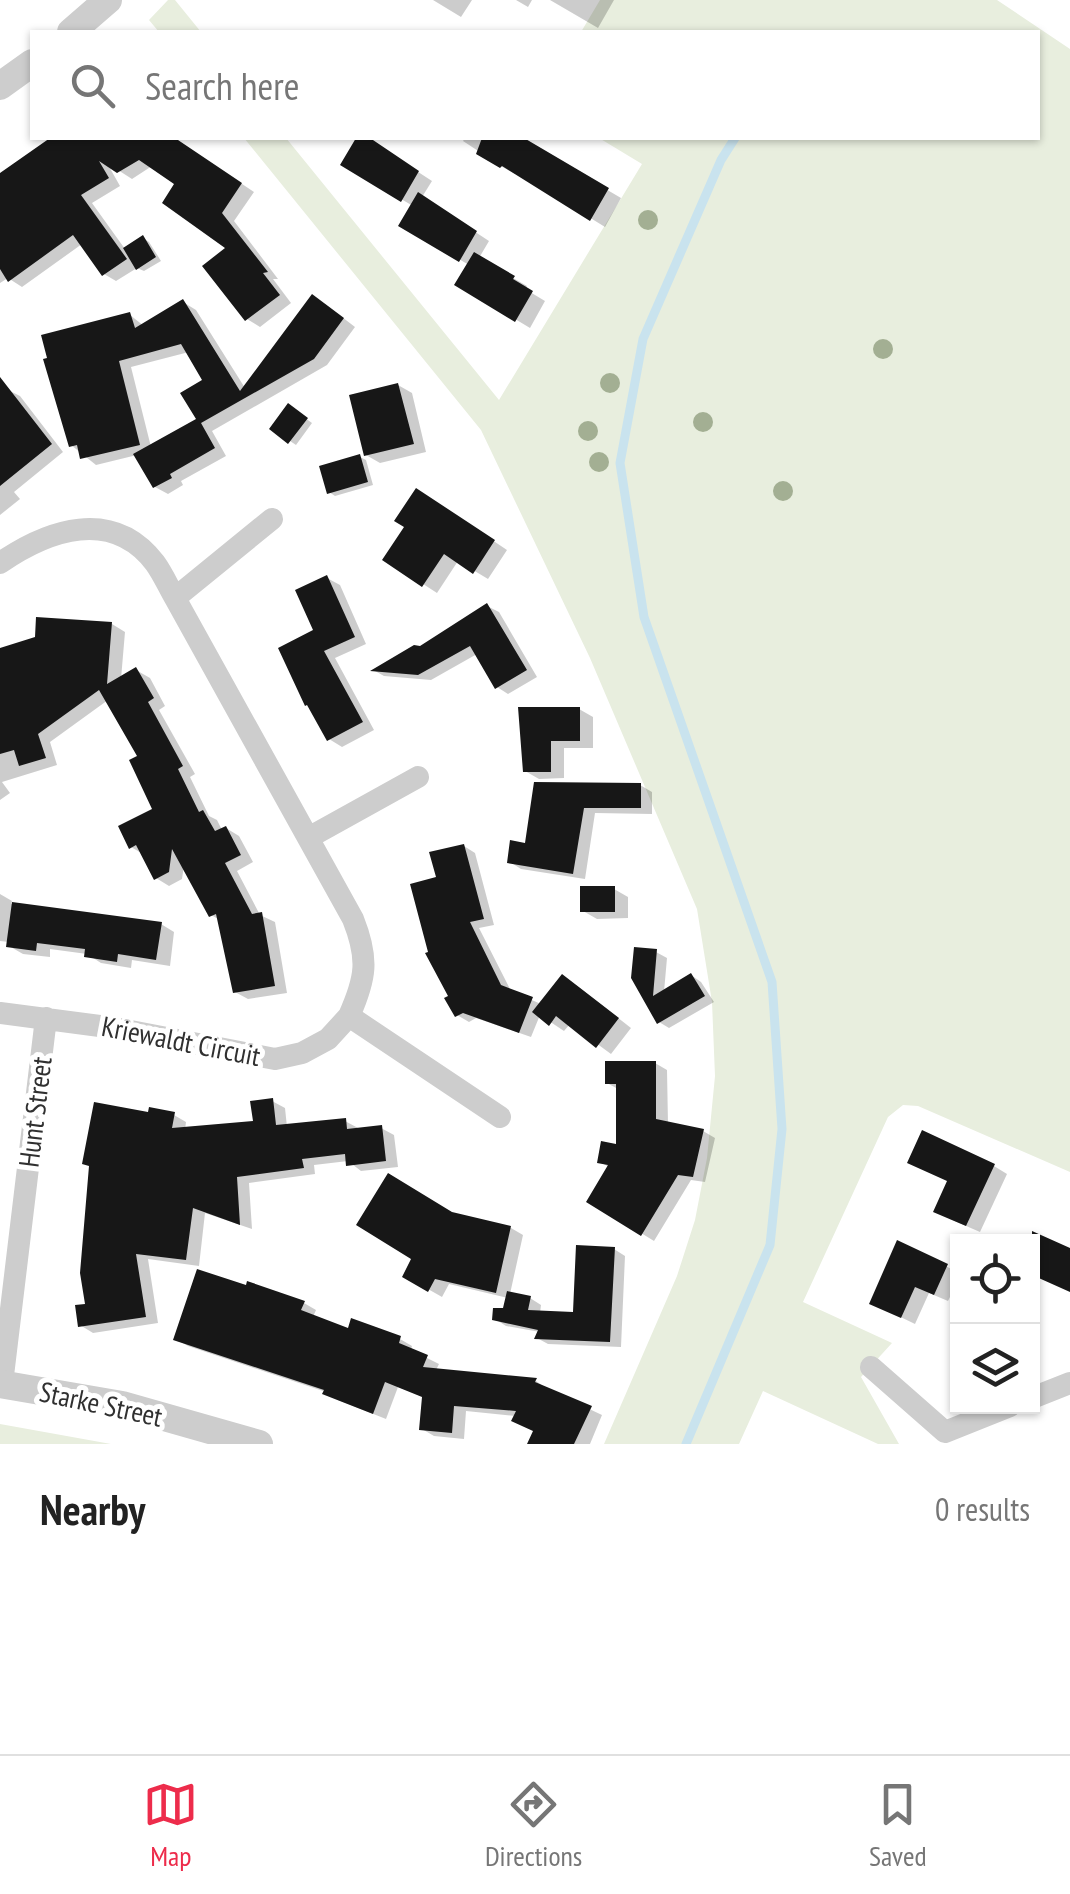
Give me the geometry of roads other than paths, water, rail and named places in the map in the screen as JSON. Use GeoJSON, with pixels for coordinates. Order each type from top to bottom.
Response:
{"type":"FeatureCollection","features":[{"type":"Feature","properties":{"kind":"street"},"geometry":{"type":"LineString","coordinates":[[73,30],[108,0]]}},
{"type":"Feature","properties":{"kind":"street"},"geometry":{"type":"LineString","coordinates":[[0,86],[30,64]]}},
{"type":"Feature","properties":{"kind":"street"},"geometry":{"type":"LineString","coordinates":[[175,598],[272,519]]}},
{"type":"Feature","properties":{"kind":"street"},"geometry":{"type":"LineString","coordinates":[[0,563],[45,536],[80,528],[114,533],[154,561],[364,944],[364,974],[349,1016],[500,1117]]}},
{"type":"Feature","properties":{"kind":"street"},"geometry":{"type":"LineString","coordinates":[[308,838],[418,777]]}},
{"type":"Feature","properties":{"kind":"street","name":"Kriewaldt Circuit"},"geometry":{"type":"LineString","coordinates":[[0,1014],[115,1028],[275,1059],[302,1054],[328,1038],[349,1016]]}},
{"type":"Feature","properties":{"kind":"street","name":"Hunt Street"},"geometry":{"type":"LineString","coordinates":[[1,1384],[46,1018]]}},
{"type":"Feature","properties":{"kind":"street"},"geometry":{"type":"LineString","coordinates":[[871,1366],[944,1438],[994,1414]]}},
{"type":"Feature","properties":{"kind":"street"},"geometry":{"type":"LineString","coordinates":[[1040,1395],[1070,1383]]}},
{"type":"Feature","properties":{"kind":"street","name":"Starke Street"},"geometry":{"type":"LineString","coordinates":[[1,1384],[122,1405],[259,1444]]}},
{"type":"Feature","properties":{"kind":"waterway"},"geometry":{"type":"LineString","coordinates":[[686,1444],[770,1245],[782,1129],[772,982],[644,617],[620,463],[643,339],[721,160],[734,140]]}}]}
